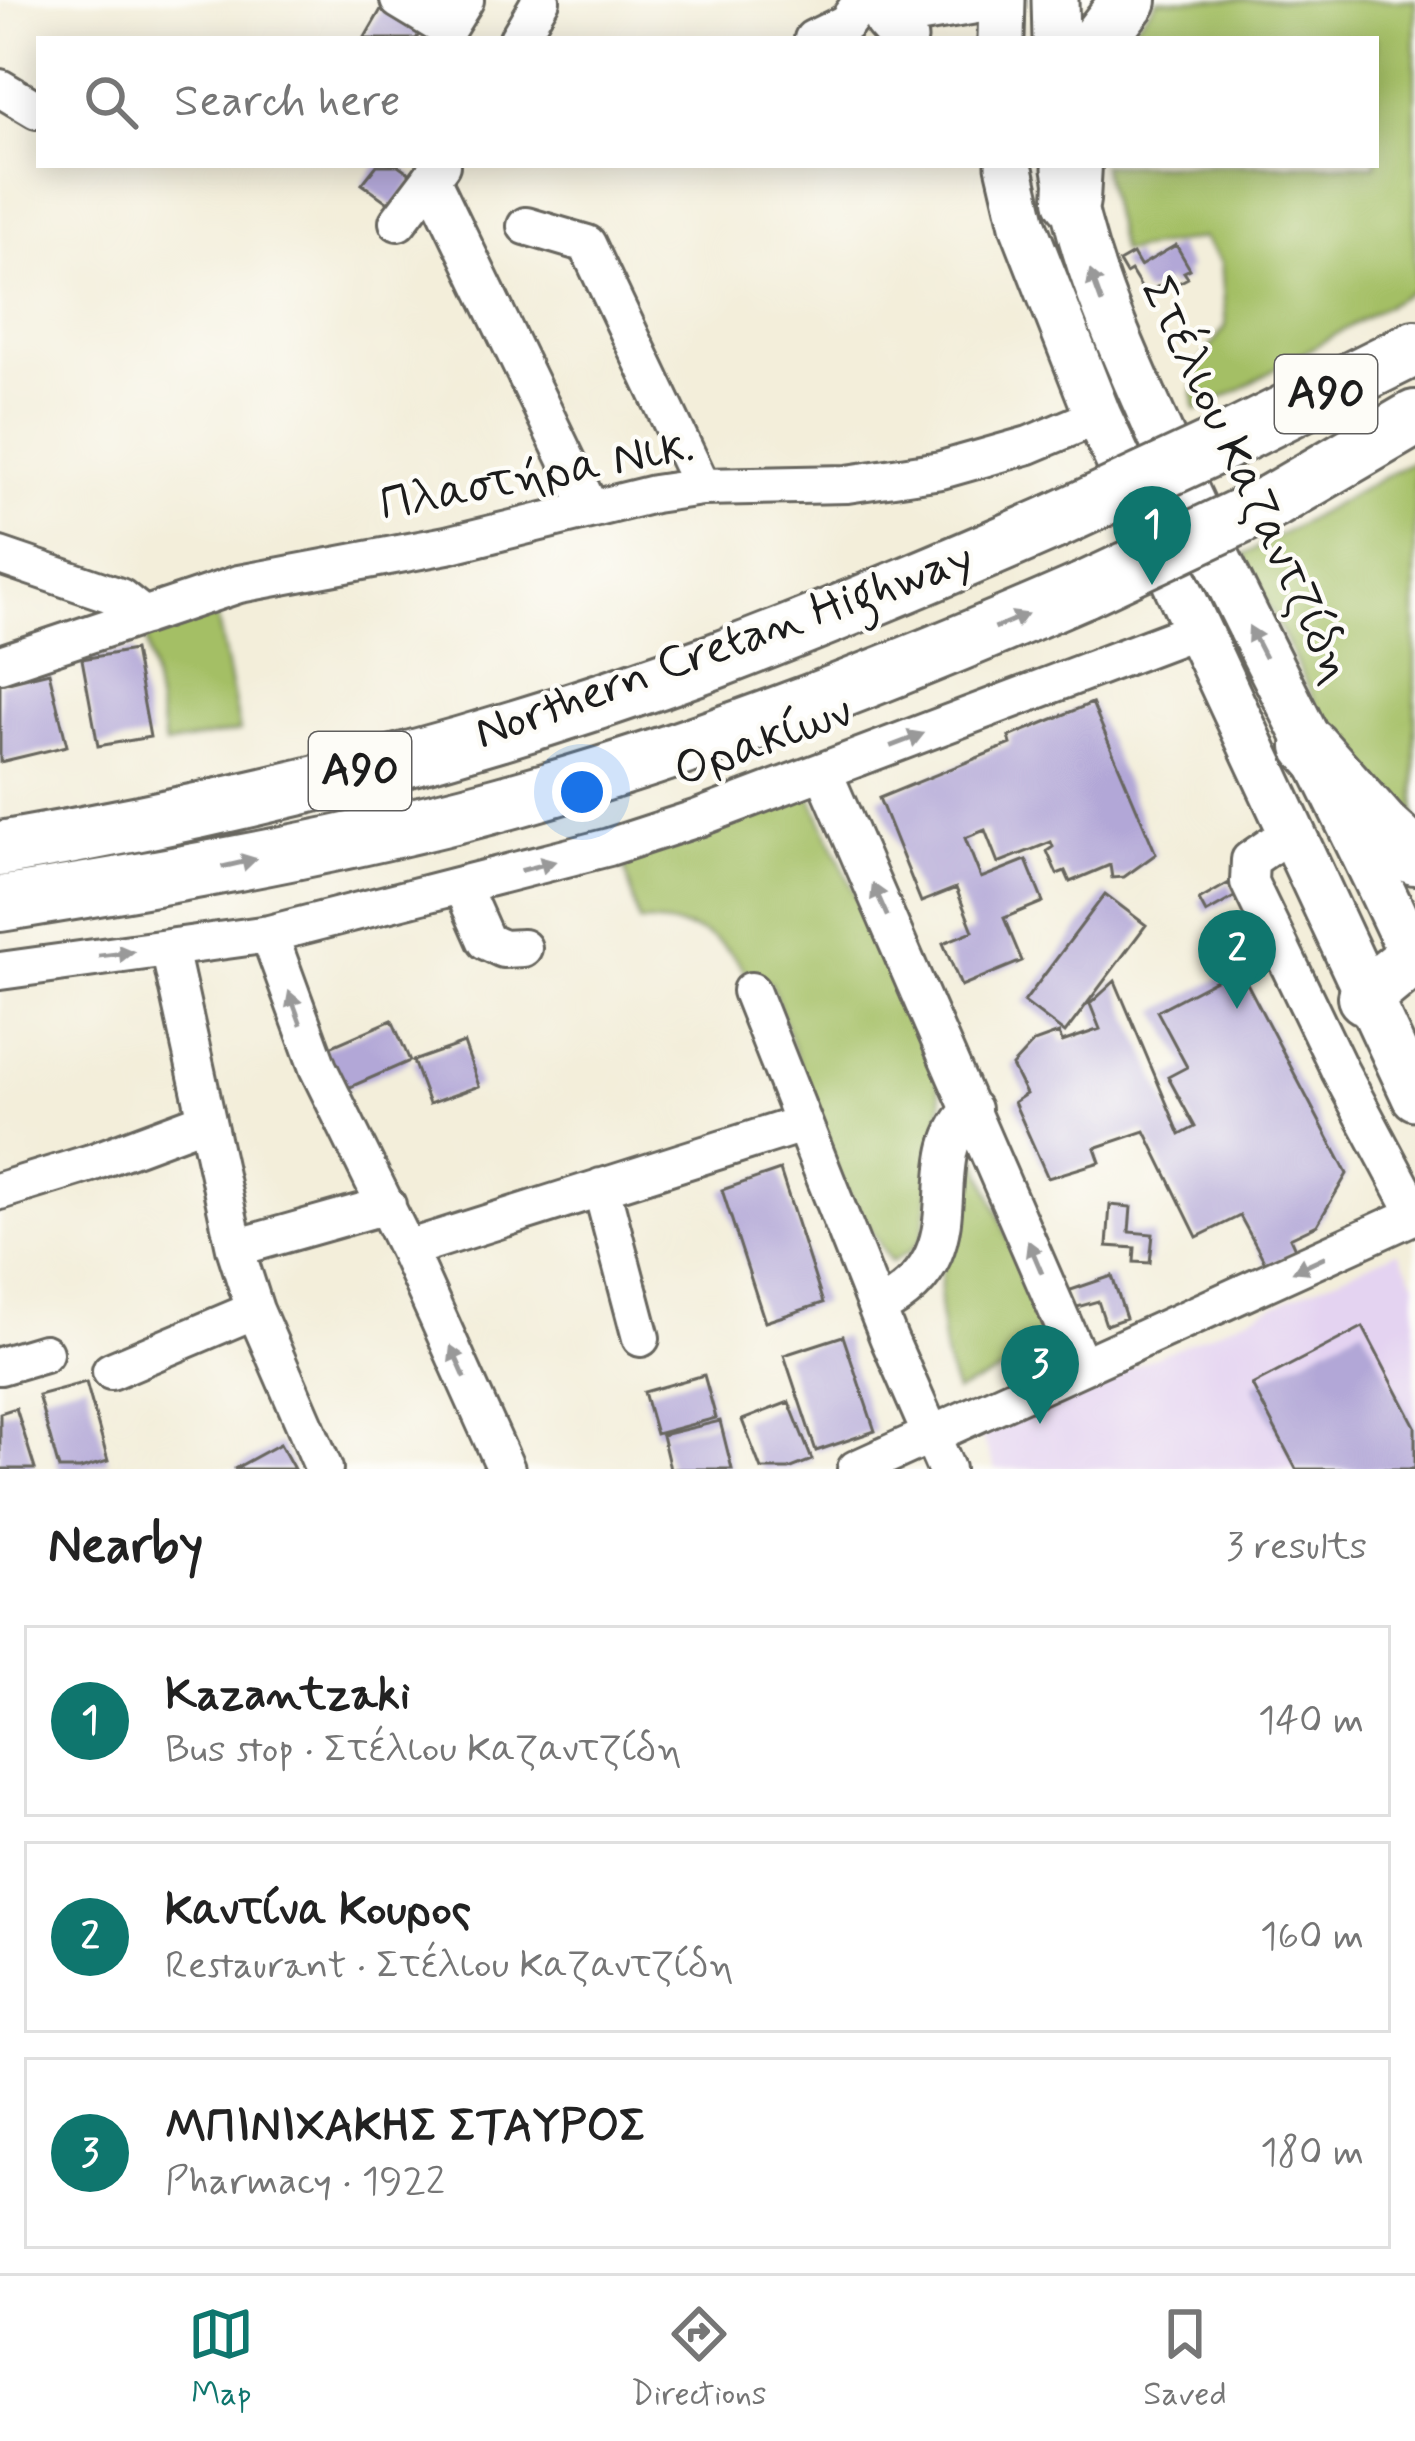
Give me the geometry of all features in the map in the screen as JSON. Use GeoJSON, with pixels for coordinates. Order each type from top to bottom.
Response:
{"type":"FeatureCollection","features":[{"type":"Feature","properties":{"kind":"highway"},"geometry":{"type":"LineString","coordinates":[[1101,36],[1129,0]]}},
{"type":"Feature","properties":{"kind":"highway"},"geometry":{"type":"LineString","coordinates":[[1254,428],[1415,319]]}},
{"type":"Feature","properties":{"kind":"highway","name":"Northern Cretan Highway"},"geometry":{"type":"LineString","coordinates":[[0,849],[267,796],[498,731],[712,662],[1053,522],[1415,348]]}},
{"type":"Feature","properties":{"kind":"highway","name":"Northern Cretan Highway"},"geometry":{"type":"LineString","coordinates":[[0,904],[209,870],[467,812],[700,740],[933,655],[1084,590],[1271,502],[1415,418]]}},
{"type":"Feature","properties":{"kind":"highway"},"geometry":{"type":"LineString","coordinates":[[1271,502],[1415,445]]}},
{"type":"Feature","properties":{"kind":"highway"},"geometry":{"type":"LineString","coordinates":[[1310,746],[1415,857]]}},
{"type":"Feature","properties":{"kind":"main road"},"geometry":{"type":"LineString","coordinates":[[1055,0],[1056,36]]}},
{"type":"Feature","properties":{"kind":"main road","name":"Στέλιου Καζαντζίδη"},"geometry":{"type":"LineString","coordinates":[[1006,175],[1098,416],[1292,831],[1405,973]]}},
{"type":"Feature","properties":{"kind":"main road","name":"Στέλιου Καζαντζίδη"},"geometry":{"type":"LineString","coordinates":[[1071,177],[1099,297],[1220,569],[1310,746],[1405,973],[1415,1097]]}},
{"type":"Feature","properties":{"kind":"street"},"geometry":{"type":"LineString","coordinates":[[399,0],[447,29],[465,0]]}},
{"type":"Feature","properties":{"kind":"street"},"geometry":{"type":"LineString","coordinates":[[519,36],[535,2]]}},
{"type":"Feature","properties":{"kind":"street"},"geometry":{"type":"LineString","coordinates":[[819,36],[880,15],[1003,10]]}},
{"type":"Feature","properties":{"kind":"street"},"geometry":{"type":"LineString","coordinates":[[0,88],[36,109]]}},
{"type":"Feature","properties":{"kind":"street"},"geometry":{"type":"LineString","coordinates":[[398,222],[436,172],[590,508]]}},
{"type":"Feature","properties":{"kind":"street"},"geometry":{"type":"LineString","coordinates":[[526,226],[587,244],[702,488]]}},
{"type":"Feature","properties":{"kind":"street","name":"Πλαστήρα Νικ."},"geometry":{"type":"LineString","coordinates":[[0,664],[239,584],[447,545],[590,508],[702,488],[847,484],[925,473],[1009,452],[1098,416]]}},
{"type":"Feature","properties":{"kind":"street"},"geometry":{"type":"LineString","coordinates":[[0,556],[120,597],[145,616]]}},
{"type":"Feature","properties":{"kind":"street","name":"Ορακίων"},"geometry":{"type":"LineString","coordinates":[[0,971],[269,934],[462,887],[659,831],[1196,630]]}},
{"type":"Feature","properties":{"kind":"street"},"geometry":{"type":"LineString","coordinates":[[824,771],[1081,1365]]}},
{"type":"Feature","properties":{"kind":"street"},"geometry":{"type":"LineString","coordinates":[[856,1469],[1415,1213],[1249,882],[1250,860],[1292,831]]}},
{"type":"Feature","properties":{"kind":"street"},"geometry":{"type":"LineString","coordinates":[[462,887],[485,941],[503,949],[523,948]]}},
{"type":"Feature","properties":{"kind":"street"},"geometry":{"type":"LineString","coordinates":[[269,934],[318,1068],[387,1205],[506,1469]]}},
{"type":"Feature","properties":{"kind":"street"},"geometry":{"type":"LineString","coordinates":[[169,948],[235,1248],[255,1310],[324,1469]]}},
{"type":"Feature","properties":{"kind":"street"},"geometry":{"type":"LineString","coordinates":[[751,991],[946,1469]]}},
{"type":"Feature","properties":{"kind":"street"},"geometry":{"type":"LineString","coordinates":[[877,1309],[912,1285],[935,1253],[944,1228],[952,1138],[972,1109]]}},
{"type":"Feature","properties":{"kind":"street"},"geometry":{"type":"LineString","coordinates":[[0,1191],[206,1120]]}},
{"type":"Feature","properties":{"kind":"street"},"geometry":{"type":"LineString","coordinates":[[407,1249],[802,1124]]}},
{"type":"Feature","properties":{"kind":"street"},"geometry":{"type":"LineString","coordinates":[[601,1187],[641,1338]]}},
{"type":"Feature","properties":{"kind":"street"},"geometry":{"type":"LineString","coordinates":[[235,1248],[387,1205]]}},
{"type":"Feature","properties":{"kind":"street"},"geometry":{"type":"LineString","coordinates":[[111,1371],[255,1310]]}},
{"type":"Feature","properties":{"kind":"street"},"geometry":{"type":"LineString","coordinates":[[0,1366],[44,1353]]}},
{"type":"Feature","properties":{"kind":"shaded area"},"geometry":{"type":"Polygon","coordinates":[[[1398,1251],[1415,1282],[1415,1469],[996,1469],[980,1434],[1398,1251]]]}},
{"type":"Feature","properties":{"kind":"green space"},"geometry":{"type":"Polygon","coordinates":[[[1158,0],[1415,0],[1415,289],[1196,410],[1196,376],[1226,326],[1221,262],[1203,238],[1121,252],[1103,168],[1379,168],[1379,36],[1126,36],[1158,0]]]}},
{"type":"Feature","properties":{"kind":"green space"},"geometry":{"type":"Polygon","coordinates":[[[1415,460],[1415,830],[1350,760],[1325,723],[1244,555],[1415,460]]]}},
{"type":"Feature","properties":{"kind":"green space"},"geometry":{"type":"Polygon","coordinates":[[[217,616],[240,731],[165,745],[144,627],[217,616]]]}},
{"type":"Feature","properties":{"kind":"green space"},"geometry":{"type":"Polygon","coordinates":[[[808,790],[935,1073],[942,1102],[923,1236],[913,1249],[891,1262],[839,1179],[771,983],[747,975],[726,948],[701,932],[639,922],[622,856],[808,790]]]}},
{"type":"Feature","properties":{"kind":"green space"},"geometry":{"type":"Polygon","coordinates":[[[965,1146],[973,1148],[1050,1349],[956,1392],[946,1360],[940,1299],[946,1239],[965,1146]]]}},
{"type":"Feature","properties":{"kind":"building"},"geometry":{"type":"Polygon","coordinates":[[[383,6],[423,28],[418,36],[366,36],[383,6]]]}},
{"type":"Feature","properties":{"kind":"building"},"geometry":{"type":"Polygon","coordinates":[[[375,168],[402,168],[415,177],[394,207],[362,184],[375,168]]]}},
{"type":"Feature","properties":{"kind":"building"},"geometry":{"type":"Polygon","coordinates":[[[1176,245],[1190,269],[1184,272],[1188,278],[1171,287],[1167,281],[1145,294],[1131,271],[1126,274],[1119,262],[1133,254],[1140,266],[1176,245]]]}},
{"type":"Feature","properties":{"kind":"building"},"geometry":{"type":"Polygon","coordinates":[[[134,650],[150,737],[98,746],[82,659],[134,650]]]}},
{"type":"Feature","properties":{"kind":"building"},"geometry":{"type":"Polygon","coordinates":[[[49,672],[67,746],[0,762],[0,684],[49,672]]]}},
{"type":"Feature","properties":{"kind":"building"},"geometry":{"type":"Polygon","coordinates":[[[1092,703],[1156,854],[1124,877],[1112,878],[1110,865],[1070,882],[1065,871],[1057,874],[1047,851],[1053,847],[1051,842],[998,863],[985,830],[965,838],[981,878],[1026,860],[1043,902],[1004,918],[1022,961],[961,986],[943,943],[973,931],[956,888],[921,902],[879,798],[1011,744],[1009,737],[1092,703]]]}},
{"type":"Feature","properties":{"kind":"building"},"geometry":{"type":"Polygon","coordinates":[[[1229,883],[1236,896],[1206,913],[1199,900],[1229,883]]]}},
{"type":"Feature","properties":{"kind":"building"},"geometry":{"type":"Polygon","coordinates":[[[1105,894],[1146,925],[1065,1033],[1024,1002],[1105,894]]]}},
{"type":"Feature","properties":{"kind":"building"},"geometry":{"type":"Polygon","coordinates":[[[1239,968],[1347,1174],[1317,1225],[1290,1238],[1296,1251],[1267,1266],[1240,1216],[1197,1237],[1145,1131],[1095,1148],[1100,1162],[1048,1178],[1014,1102],[1026,1094],[1012,1066],[1034,1042],[1059,1033],[1062,1042],[1100,1029],[1090,1004],[1115,981],[1180,1135],[1195,1127],[1168,1077],[1187,1067],[1157,1011],[1239,968]]]}},
{"type":"Feature","properties":{"kind":"building"},"geometry":{"type":"Polygon","coordinates":[[[392,1020],[410,1061],[341,1091],[323,1050],[392,1020]]]}},
{"type":"Feature","properties":{"kind":"building"},"geometry":{"type":"Polygon","coordinates":[[[464,1043],[479,1086],[429,1104],[413,1061],[464,1043]]]}},
{"type":"Feature","properties":{"kind":"building"},"geometry":{"type":"Polygon","coordinates":[[[780,1170],[823,1303],[765,1322],[722,1190],[780,1170]]]}},
{"type":"Feature","properties":{"kind":"building"},"geometry":{"type":"Polygon","coordinates":[[[1110,1205],[1131,1207],[1129,1232],[1153,1234],[1150,1263],[1134,1262],[1135,1248],[1107,1246],[1110,1205]]]}},
{"type":"Feature","properties":{"kind":"building"},"geometry":{"type":"Polygon","coordinates":[[[1112,1276],[1126,1318],[1106,1325],[1098,1301],[1074,1308],[1068,1291],[1112,1276]]]}},
{"type":"Feature","properties":{"kind":"building"},"geometry":{"type":"Polygon","coordinates":[[[1363,1327],[1415,1426],[1415,1469],[1296,1469],[1252,1385],[1363,1327]]]}},
{"type":"Feature","properties":{"kind":"building"},"geometry":{"type":"Polygon","coordinates":[[[843,1336],[875,1431],[816,1451],[784,1355],[843,1336]]]}},
{"type":"Feature","properties":{"kind":"building"},"geometry":{"type":"Polygon","coordinates":[[[704,1375],[716,1418],[656,1434],[644,1392],[704,1375]]]}},
{"type":"Feature","properties":{"kind":"building"},"geometry":{"type":"Polygon","coordinates":[[[86,1382],[108,1461],[59,1469],[38,1395],[86,1382]]]}},
{"type":"Feature","properties":{"kind":"building"},"geometry":{"type":"Polygon","coordinates":[[[789,1402],[812,1460],[789,1469],[761,1469],[742,1420],[789,1402]]]}},
{"type":"Feature","properties":{"kind":"building"},"geometry":{"type":"Polygon","coordinates":[[[16,1408],[35,1469],[0,1469],[0,1413],[16,1408]]]}},
{"type":"Feature","properties":{"kind":"building"},"geometry":{"type":"Polygon","coordinates":[[[720,1421],[732,1469],[670,1469],[662,1435],[720,1421]]]}},
{"type":"Feature","properties":{"kind":"building"},"geometry":{"type":"Polygon","coordinates":[[[280,1444],[294,1469],[234,1469],[280,1444]]]}},
{"type":"Feature","properties":{"kind":"place","name":"Kazantzaki"},"geometry":{"type":"Point","coordinates":[1152,585]}},
{"type":"Feature","properties":{"kind":"place","name":"Καντίνα Κουρος"},"geometry":{"type":"Point","coordinates":[1237,1009]}},
{"type":"Feature","properties":{"kind":"place","name":"ΜΠΙΝΙΧΑΚΗΣ ΣΤΑΥΡΟΣ"},"geometry":{"type":"Point","coordinates":[1040,1424]}}]}
